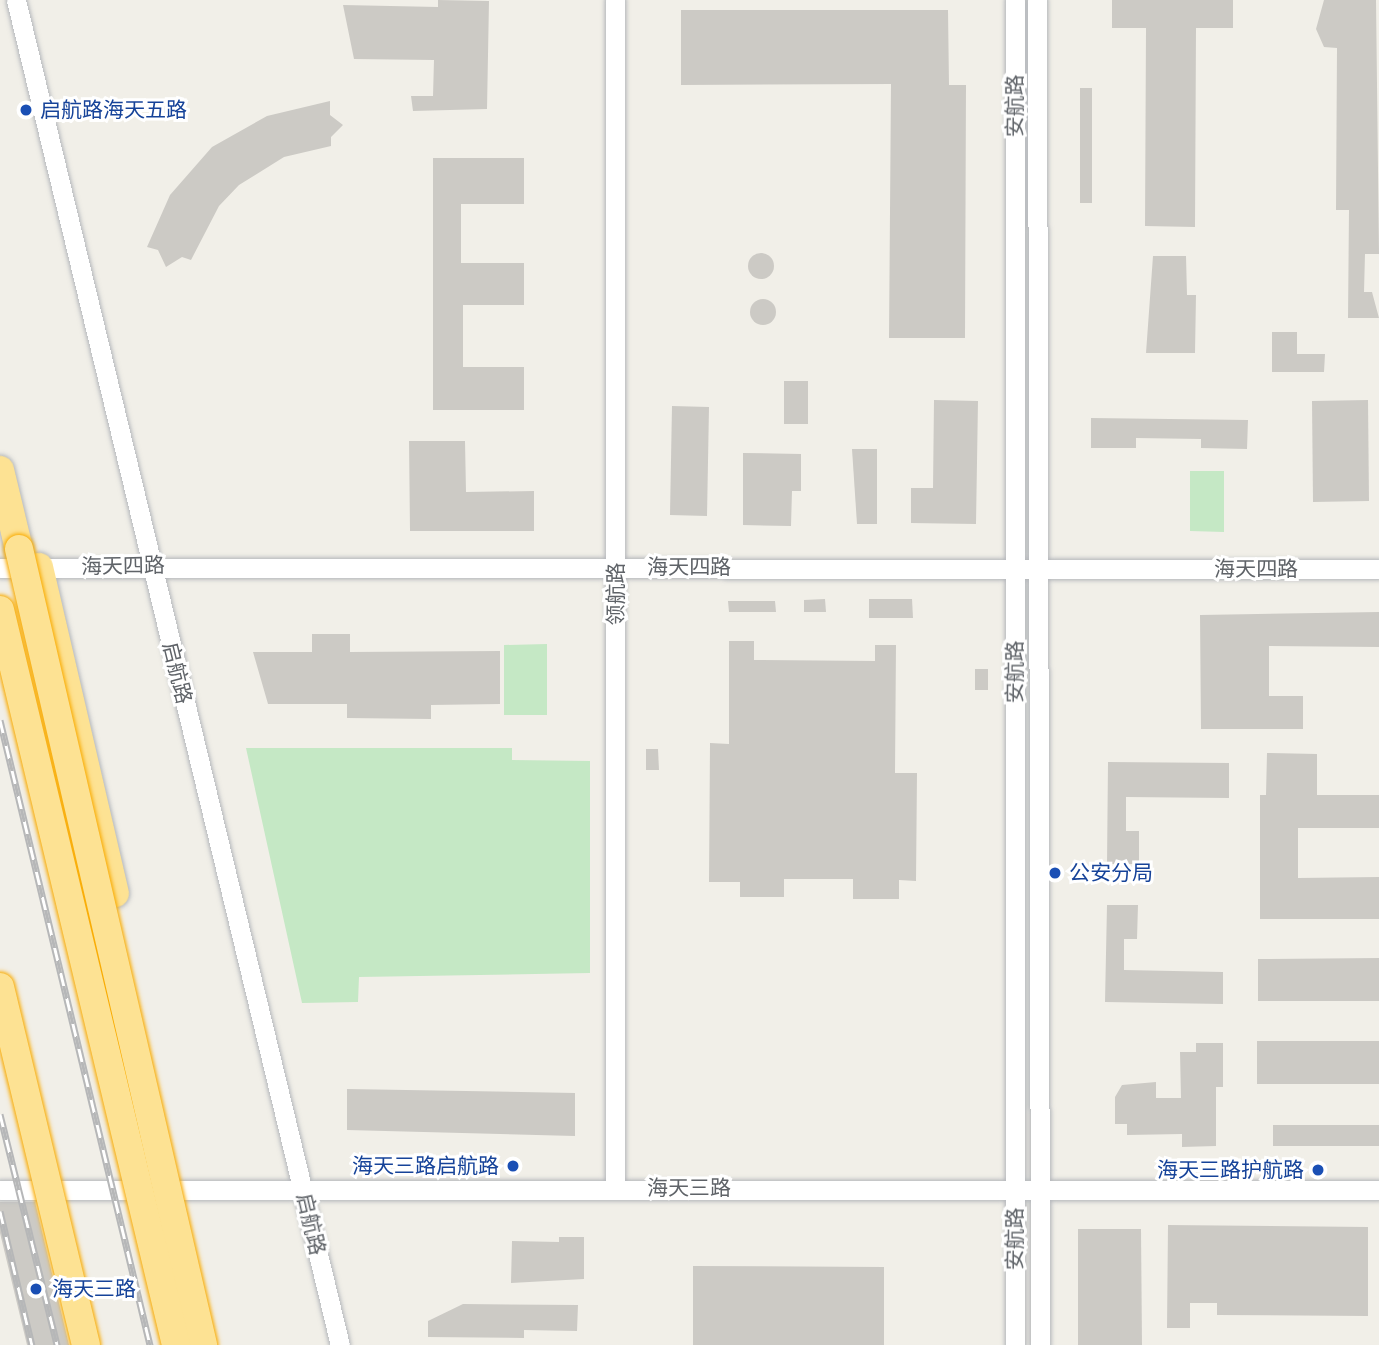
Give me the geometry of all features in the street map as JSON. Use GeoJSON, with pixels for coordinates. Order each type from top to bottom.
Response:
{"type":"FeatureCollection","features":[{"type":"Feature","properties":{"kind":"highway"},"geometry":{"type":"LineString","coordinates":[[0,470],[203,1345]]}},
{"type":"Feature","properties":{"kind":"highway"},"geometry":{"type":"LineString","coordinates":[[19,561],[115,893],[156,1075],[155,1130]]}},
{"type":"Feature","properties":{"kind":"highway"},"geometry":{"type":"LineString","coordinates":[[0,610],[176,1345]]}},
{"type":"Feature","properties":{"kind":"highway"},"geometry":{"type":"LineString","coordinates":[[0,987],[86,1345]]}},
{"type":"Feature","properties":{"kind":"street","name":"启航路"},"geometry":{"type":"LineString","coordinates":[[16,0],[340,1345]]}},
{"type":"Feature","properties":{"kind":"street","name":"领航路"},"geometry":{"type":"LineString","coordinates":[[615,0],[615,1187]]}},
{"type":"Feature","properties":{"kind":"street","name":"安航路"},"geometry":{"type":"LineString","coordinates":[[1015,0],[1015,1345]]}},
{"type":"Feature","properties":{"kind":"street","name":"安航路"},"geometry":{"type":"LineString","coordinates":[[1037,0],[1040,1345]]}},
{"type":"Feature","properties":{"kind":"street","name":"海天四路"},"geometry":{"type":"LineString","coordinates":[[19,561],[151,565],[1379,569]]}},
{"type":"Feature","properties":{"kind":"street","name":"海天三路"},"geometry":{"type":"LineString","coordinates":[[0,1190],[303,1187],[1379,1190]]}},
{"type":"Feature","properties":{"kind":"green space"},"geometry":{"type":"Polygon","coordinates":[[[1190,471],[1224,471],[1224,532],[1190,531],[1190,471]]]}},
{"type":"Feature","properties":{"kind":"green space"},"geometry":{"type":"Polygon","coordinates":[[[547,644],[547,715],[504,715],[504,645],[547,644]]]}},
{"type":"Feature","properties":{"kind":"green space"},"geometry":{"type":"Polygon","coordinates":[[[246,748],[512,748],[512,760],[590,761],[590,973],[359,977],[358,1002],[302,1003],[246,748]]]}},
{"type":"Feature","properties":{"kind":"building"},"geometry":{"type":"Polygon","coordinates":[[[438,0],[489,1],[487,109],[413,111],[411,96],[433,96],[434,60],[354,59],[343,5],[438,7],[438,0]]]}},
{"type":"Feature","properties":{"kind":"building"},"geometry":{"type":"Polygon","coordinates":[[[1112,0],[1233,0],[1233,28],[1196,28],[1195,227],[1145,226],[1146,28],[1112,28],[1112,0]]]}},
{"type":"Feature","properties":{"kind":"building"},"geometry":{"type":"Polygon","coordinates":[[[1324,0],[1376,0],[1379,254],[1365,254],[1364,292],[1372,292],[1379,318],[1348,318],[1349,210],[1336,210],[1337,48],[1324,47],[1316,29],[1324,0]]]}},
{"type":"Feature","properties":{"kind":"building"},"geometry":{"type":"Polygon","coordinates":[[[681,10],[948,10],[949,85],[966,85],[965,338],[889,338],[891,84],[681,85],[681,10]]]}},
{"type":"Feature","properties":{"kind":"building"},"geometry":{"type":"Polygon","coordinates":[[[1080,88],[1092,88],[1092,203],[1080,203],[1080,88]]]}},
{"type":"Feature","properties":{"kind":"building"},"geometry":{"type":"Polygon","coordinates":[[[330,101],[330,115],[343,125],[331,137],[331,146],[284,157],[239,185],[219,206],[191,260],[182,257],[166,267],[158,250],[147,247],[170,195],[212,147],[267,116],[330,101]]]}},
{"type":"Feature","properties":{"kind":"building"},"geometry":{"type":"Polygon","coordinates":[[[433,158],[524,158],[524,204],[461,204],[461,263],[524,263],[524,305],[463,305],[463,367],[524,367],[524,410],[433,410],[433,158]]]}},
{"type":"Feature","properties":{"kind":"building"},"geometry":{"type":"Polygon","coordinates":[[[761,253],[770,257],[774,266],[770,275],[761,279],[752,275],[748,266],[752,257],[761,253]]]}},
{"type":"Feature","properties":{"kind":"building"},"geometry":{"type":"Polygon","coordinates":[[[1153,256],[1186,256],[1187,295],[1196,295],[1195,353],[1146,353],[1153,256]]]}},
{"type":"Feature","properties":{"kind":"building"},"geometry":{"type":"Polygon","coordinates":[[[763,299],[772,303],[776,312],[772,321],[763,325],[754,321],[750,312],[754,303],[763,299]]]}},
{"type":"Feature","properties":{"kind":"building"},"geometry":{"type":"Polygon","coordinates":[[[1272,332],[1297,332],[1297,354],[1325,354],[1324,372],[1272,372],[1272,332]]]}},
{"type":"Feature","properties":{"kind":"building"},"geometry":{"type":"Polygon","coordinates":[[[784,381],[808,381],[808,424],[784,424],[784,381]]]}},
{"type":"Feature","properties":{"kind":"building"},"geometry":{"type":"Polygon","coordinates":[[[934,400],[978,401],[976,524],[911,523],[911,488],[933,488],[934,400]]]}},
{"type":"Feature","properties":{"kind":"building"},"geometry":{"type":"Polygon","coordinates":[[[1368,400],[1369,501],[1313,502],[1312,401],[1368,400]]]}},
{"type":"Feature","properties":{"kind":"building"},"geometry":{"type":"Polygon","coordinates":[[[672,406],[709,407],[707,516],[670,515],[672,406]]]}},
{"type":"Feature","properties":{"kind":"building"},"geometry":{"type":"Polygon","coordinates":[[[1091,418],[1248,420],[1247,449],[1201,448],[1201,439],[1136,438],[1136,448],[1091,448],[1091,418]]]}},
{"type":"Feature","properties":{"kind":"building"},"geometry":{"type":"Polygon","coordinates":[[[409,441],[465,441],[466,492],[534,491],[534,531],[410,531],[409,441]]]}},
{"type":"Feature","properties":{"kind":"building"},"geometry":{"type":"Polygon","coordinates":[[[852,449],[877,449],[877,524],[857,524],[852,449]]]}},
{"type":"Feature","properties":{"kind":"building"},"geometry":{"type":"Polygon","coordinates":[[[743,453],[801,454],[801,491],[792,491],[791,526],[743,525],[743,453]]]}},
{"type":"Feature","properties":{"kind":"building"},"geometry":{"type":"Polygon","coordinates":[[[825,599],[826,612],[804,612],[804,600],[825,599]]]}},
{"type":"Feature","properties":{"kind":"building"},"geometry":{"type":"Polygon","coordinates":[[[869,599],[912,599],[913,618],[869,618],[869,599]]]}},
{"type":"Feature","properties":{"kind":"building"},"geometry":{"type":"Polygon","coordinates":[[[728,601],[775,601],[776,612],[729,612],[728,601]]]}},
{"type":"Feature","properties":{"kind":"building"},"geometry":{"type":"Polygon","coordinates":[[[1379,612],[1379,647],[1269,646],[1269,696],[1303,696],[1303,729],[1201,729],[1200,615],[1379,612]]]}},
{"type":"Feature","properties":{"kind":"building"},"geometry":{"type":"Polygon","coordinates":[[[312,634],[350,634],[350,652],[500,651],[500,704],[431,705],[431,719],[347,718],[347,704],[268,704],[253,652],[312,652],[312,634]]]}},
{"type":"Feature","properties":{"kind":"building"},"geometry":{"type":"Polygon","coordinates":[[[729,641],[754,641],[754,660],[875,661],[875,645],[896,645],[895,773],[917,773],[916,881],[899,880],[899,899],[853,899],[853,879],[784,879],[784,897],[740,897],[740,882],[709,882],[710,743],[729,744],[729,641]]]}},
{"type":"Feature","properties":{"kind":"building"},"geometry":{"type":"Polygon","coordinates":[[[975,669],[988,669],[988,690],[975,690],[975,669]]]}},
{"type":"Feature","properties":{"kind":"building"},"geometry":{"type":"Polygon","coordinates":[[[646,749],[658,749],[659,770],[646,770],[646,749]]]}},
{"type":"Feature","properties":{"kind":"building"},"geometry":{"type":"Polygon","coordinates":[[[1267,753],[1317,754],[1317,795],[1379,795],[1379,828],[1298,828],[1298,878],[1379,877],[1379,919],[1260,919],[1260,795],[1266,795],[1267,753]]]}},
{"type":"Feature","properties":{"kind":"building"},"geometry":{"type":"Polygon","coordinates":[[[1108,762],[1229,763],[1229,798],[1126,797],[1126,831],[1139,831],[1139,864],[1107,864],[1108,762]]]}},
{"type":"Feature","properties":{"kind":"building"},"geometry":{"type":"Polygon","coordinates":[[[1107,905],[1138,905],[1137,939],[1124,939],[1124,970],[1223,972],[1223,1004],[1105,1002],[1107,905]]]}},
{"type":"Feature","properties":{"kind":"building"},"geometry":{"type":"Polygon","coordinates":[[[1379,958],[1379,1001],[1258,1001],[1258,959],[1379,958]]]}},
{"type":"Feature","properties":{"kind":"building"},"geometry":{"type":"Polygon","coordinates":[[[1257,1041],[1379,1041],[1379,1084],[1257,1084],[1257,1041]]]}},
{"type":"Feature","properties":{"kind":"building"},"geometry":{"type":"Polygon","coordinates":[[[1196,1043],[1223,1043],[1223,1087],[1216,1087],[1216,1146],[1182,1147],[1182,1134],[1127,1135],[1127,1124],[1115,1124],[1115,1097],[1122,1085],[1156,1082],[1156,1098],[1181,1098],[1180,1052],[1196,1052],[1196,1043]]]}},
{"type":"Feature","properties":{"kind":"building"},"geometry":{"type":"Polygon","coordinates":[[[347,1089],[575,1093],[575,1136],[347,1130],[347,1089]]]}},
{"type":"Feature","properties":{"kind":"building"},"geometry":{"type":"Polygon","coordinates":[[[1273,1125],[1379,1125],[1379,1146],[1273,1146],[1273,1125]]]}},
{"type":"Feature","properties":{"kind":"building","name":"海天三路"},"geometry":{"type":"Polygon","coordinates":[[[0,1202],[35,1202],[69,1345],[27,1345],[0,1233],[0,1202]]]}},
{"type":"Feature","properties":{"kind":"building"},"geometry":{"type":"Polygon","coordinates":[[[1168,1225],[1368,1227],[1368,1316],[1217,1315],[1217,1303],[1190,1303],[1190,1328],[1167,1328],[1168,1225]]]}},
{"type":"Feature","properties":{"kind":"building"},"geometry":{"type":"Polygon","coordinates":[[[1078,1229],[1141,1229],[1142,1345],[1078,1345],[1078,1229]]]}},
{"type":"Feature","properties":{"kind":"building"},"geometry":{"type":"Polygon","coordinates":[[[559,1237],[584,1237],[584,1279],[511,1283],[512,1241],[559,1242],[559,1237]]]}},
{"type":"Feature","properties":{"kind":"building"},"geometry":{"type":"Polygon","coordinates":[[[693,1266],[884,1267],[884,1345],[693,1345],[693,1266]]]}},
{"type":"Feature","properties":{"kind":"building"},"geometry":{"type":"Polygon","coordinates":[[[463,1304],[578,1305],[577,1331],[524,1330],[524,1338],[428,1337],[428,1321],[463,1304]]]}},
{"type":"Feature","properties":{"kind":"railway"},"geometry":{"type":"LineString","coordinates":[[0,720],[150,1345]]}},
{"type":"Feature","properties":{"kind":"railway"},"geometry":{"type":"LineString","coordinates":[[0,1114],[57,1345]]}},
{"type":"Feature","properties":{"kind":"railway"},"geometry":{"type":"LineString","coordinates":[[0,1211],[32,1345]]}},
{"type":"Feature","properties":{"kind":"place","name":"启航路海天五路"},"geometry":{"type":"Point","coordinates":[26,110]}},
{"type":"Feature","properties":{"kind":"place","name":"公安分局"},"geometry":{"type":"Point","coordinates":[1055,873]}},
{"type":"Feature","properties":{"kind":"place","name":"海天三路启航路"},"geometry":{"type":"Point","coordinates":[513,1166]}},
{"type":"Feature","properties":{"kind":"place","name":"海天三路护航路"},"geometry":{"type":"Point","coordinates":[1318,1170]}},
{"type":"Feature","properties":{"kind":"place","name":"海天三路"},"geometry":{"type":"Point","coordinates":[36,1289]}}]}
